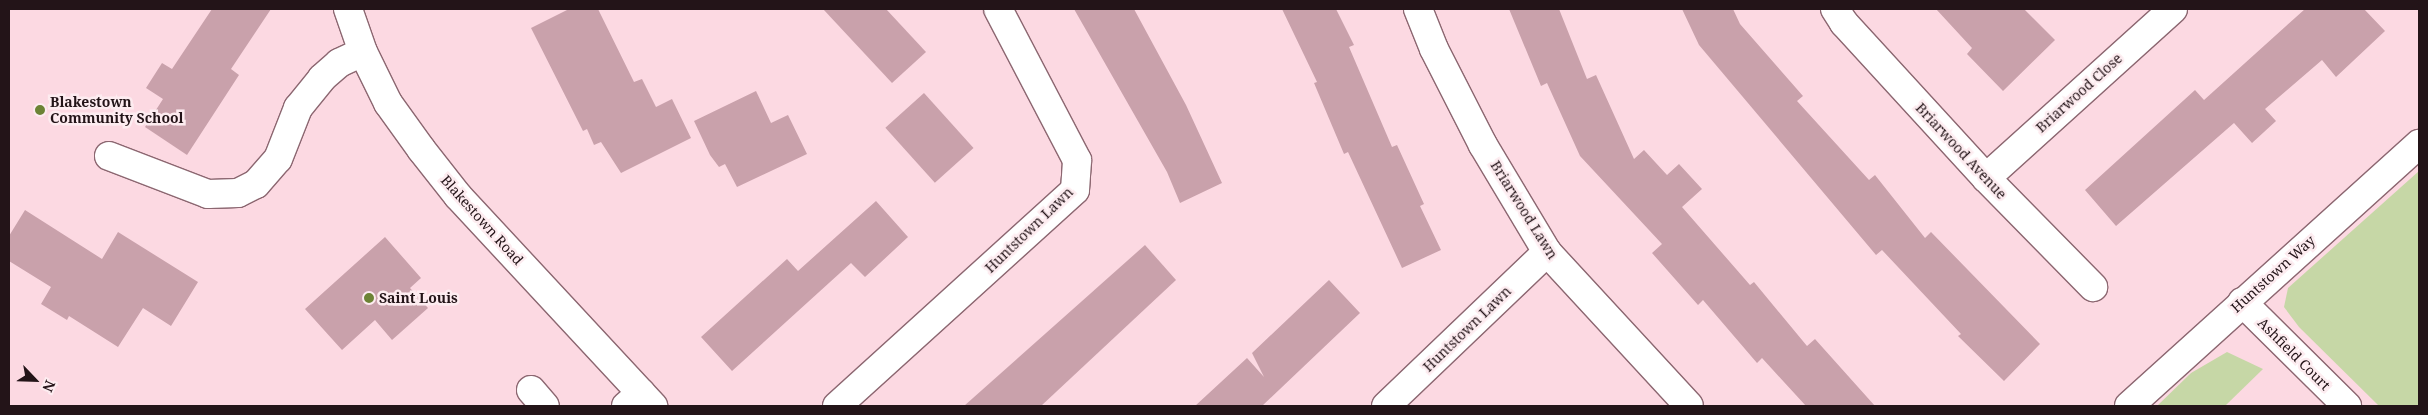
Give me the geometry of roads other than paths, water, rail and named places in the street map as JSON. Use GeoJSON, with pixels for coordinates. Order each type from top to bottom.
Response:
{"type":"FeatureCollection","features":[{"type":"Feature","properties":{"kind":"street","name":"Blakestown Road"},"geometry":{"type":"LineString","coordinates":[[348,9],[363,52],[388,102],[458,196],[640,402]]}},
{"type":"Feature","properties":{"kind":"street","name":"Huntstown Lawn"},"geometry":{"type":"LineString","coordinates":[[837,406],[1076,190],[1077,160],[998,9]]}},
{"type":"Feature","properties":{"kind":"street","name":"Briarwood Lawn"},"geometry":{"type":"LineString","coordinates":[[1418,9],[1434,49],[1483,145],[1547,252],[1689,406]]}},
{"type":"Feature","properties":{"kind":"street","name":"Briarwood Avenue"},"geometry":{"type":"LineString","coordinates":[[1835,9],[1844,23],[1986,178],[2093,287]]}},
{"type":"Feature","properties":{"kind":"street","name":"Briarwood Close"},"geometry":{"type":"LineString","coordinates":[[1986,178],[2173,9]]}},
{"type":"Feature","properties":{"kind":"street"},"geometry":{"type":"LineString","coordinates":[[108,156],[208,194],[238,193],[256,184],[278,159],[298,108],[322,78],[338,63],[363,52]]}},
{"type":"Feature","properties":{"kind":"street","name":"Huntstown Way"},"geometry":{"type":"LineString","coordinates":[[2128,406],[2419,144]]}},
{"type":"Feature","properties":{"kind":"street","name":"Huntstown Lawn"},"geometry":{"type":"LineString","coordinates":[[1386,406],[1547,252]]}},
{"type":"Feature","properties":{"kind":"street","name":"Ashfield Court"},"geometry":{"type":"LineString","coordinates":[[2242,302],[2346,406]]}},
{"type":"Feature","properties":{"kind":"place","name":"Blakestown Community School"},"geometry":{"type":"Point","coordinates":[40,110]}},
{"type":"Feature","properties":{"kind":"place","name":"Saint Louis"},"geometry":{"type":"Point","coordinates":[369,298]}}]}
